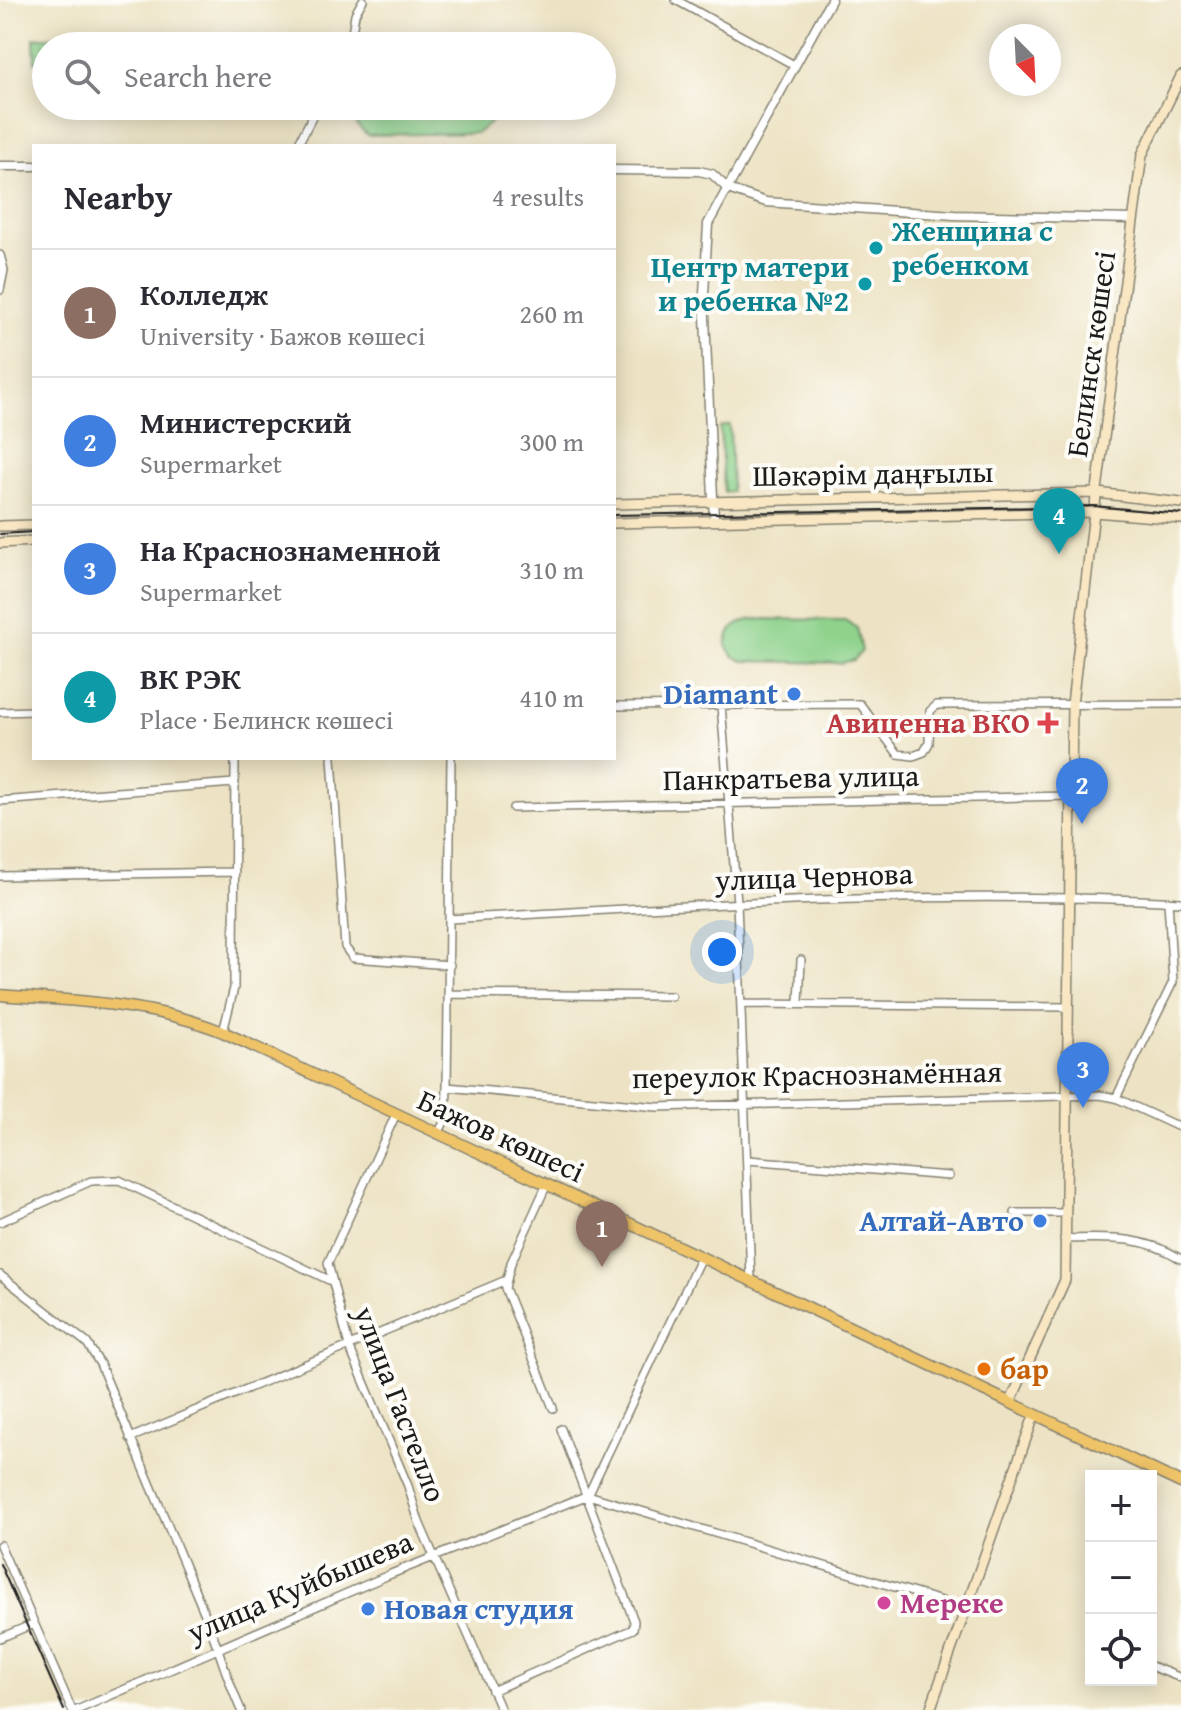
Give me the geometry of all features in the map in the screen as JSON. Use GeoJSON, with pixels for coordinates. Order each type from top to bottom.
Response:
{"type":"FeatureCollection","features":[{"type":"Feature","properties":{"kind":"main road","name":"Белинск көшесі"},"geometry":{"type":"LineString","coordinates":[[1010,1403],[1065,1280],[1072,704],[1094,512],[1142,155],[1181,76]]}},
{"type":"Feature","properties":{"kind":"main road","name":"Шәкәрім даңғылы"},"geometry":{"type":"LineString","coordinates":[[616,504],[1097,493],[1181,503]]}},
{"type":"Feature","properties":{"kind":"main road","name":"Шәкәрім даңғылы"},"geometry":{"type":"LineString","coordinates":[[616,523],[1094,512],[1181,519]]}},
{"type":"Feature","properties":{"kind":"main road"},"geometry":{"type":"LineString","coordinates":[[0,526],[32,525]]}},
{"type":"Feature","properties":{"kind":"main road"},"geometry":{"type":"LineString","coordinates":[[0,543],[32,541]]}},
{"type":"Feature","properties":{"kind":"main road","name":"Бажов көшесі"},"geometry":{"type":"LineString","coordinates":[[0,995],[141,1007],[181,1015],[223,1032],[1181,1483]]}},
{"type":"Feature","properties":{"kind":"main road"},"geometry":{"type":"LineString","coordinates":[[930,1710],[1034,1416]]}},
{"type":"Feature","properties":{"kind":"street"},"geometry":{"type":"LineString","coordinates":[[352,32],[355,14],[363,0]]}},
{"type":"Feature","properties":{"kind":"street"},"geometry":{"type":"LineString","coordinates":[[676,0],[794,65]]}},
{"type":"Feature","properties":{"kind":"street"},"geometry":{"type":"LineString","coordinates":[[714,520],[705,245],[708,224],[831,0]]}},
{"type":"Feature","properties":{"kind":"street"},"geometry":{"type":"LineString","coordinates":[[298,144],[311,120]]}},
{"type":"Feature","properties":{"kind":"street"},"geometry":{"type":"LineString","coordinates":[[0,166],[32,166]]}},
{"type":"Feature","properties":{"kind":"street"},"geometry":{"type":"LineString","coordinates":[[616,170],[699,171],[712,174],[728,189],[766,202],[954,215],[1132,219]]}},
{"type":"Feature","properties":{"kind":"street"},"geometry":{"type":"LineString","coordinates":[[0,255],[4,270],[0,290]]}},
{"type":"Feature","properties":{"kind":"street"},"geometry":{"type":"LineString","coordinates":[[616,706],[860,704],[898,754],[913,756],[924,752],[929,743],[930,711],[937,705],[1181,704]]}},
{"type":"Feature","properties":{"kind":"street"},"geometry":{"type":"LineString","coordinates":[[721,705],[737,902],[751,1280]]}},
{"type":"Feature","properties":{"kind":"street"},"geometry":{"type":"LineString","coordinates":[[0,712],[32,711]]}},
{"type":"Feature","properties":{"kind":"street"},"geometry":{"type":"LineString","coordinates":[[223,1032],[234,988],[235,760]]}},
{"type":"Feature","properties":{"kind":"street"},"geometry":{"type":"LineString","coordinates":[[332,760],[345,947],[353,958],[450,965]]}},
{"type":"Feature","properties":{"kind":"street"},"geometry":{"type":"LineString","coordinates":[[439,1132],[446,1118],[447,1087],[451,760]]}},
{"type":"Feature","properties":{"kind":"street"},"geometry":{"type":"LineString","coordinates":[[0,801],[234,783]]}},
{"type":"Feature","properties":{"kind":"street","name":"Панкратьева улица"},"geometry":{"type":"LineString","coordinates":[[513,808],[1070,796]]}},
{"type":"Feature","properties":{"kind":"street"},"geometry":{"type":"LineString","coordinates":[[0,876],[235,872]]}},
{"type":"Feature","properties":{"kind":"street","name":"улица Чернова"},"geometry":{"type":"LineString","coordinates":[[449,919],[737,902],[1068,896],[1181,902]]}},
{"type":"Feature","properties":{"kind":"street"},"geometry":{"type":"LineString","coordinates":[[1116,1098],[1173,982],[1168,901]]}},
{"type":"Feature","properties":{"kind":"street"},"geometry":{"type":"LineString","coordinates":[[799,1003],[801,960]]}},
{"type":"Feature","properties":{"kind":"street"},"geometry":{"type":"LineString","coordinates":[[449,994],[671,996]]}},
{"type":"Feature","properties":{"kind":"street"},"geometry":{"type":"LineString","coordinates":[[741,1004],[1066,1007]]}},
{"type":"Feature","properties":{"kind":"street","name":"переулок Краснознамённая"},"geometry":{"type":"LineString","coordinates":[[447,1087],[657,1107],[1065,1093],[1116,1098],[1181,1128]]}},
{"type":"Feature","properties":{"kind":"street","name":"улица Гастелло"},"geometry":{"type":"LineString","coordinates":[[396,1114],[328,1263],[329,1280],[349,1346],[434,1557],[501,1710]]}},
{"type":"Feature","properties":{"kind":"street"},"geometry":{"type":"LineString","coordinates":[[748,1160],[949,1176]]}},
{"type":"Feature","properties":{"kind":"street"},"geometry":{"type":"LineString","coordinates":[[0,1222],[91,1181],[119,1180],[329,1280]]}},
{"type":"Feature","properties":{"kind":"street"},"geometry":{"type":"LineString","coordinates":[[547,1184],[505,1288],[553,1408]]}},
{"type":"Feature","properties":{"kind":"street"},"geometry":{"type":"LineString","coordinates":[[1015,1213],[1064,1213]]}},
{"type":"Feature","properties":{"kind":"street"},"geometry":{"type":"LineString","coordinates":[[1064,1239],[1141,1241],[1181,1259]]}},
{"type":"Feature","properties":{"kind":"street"},"geometry":{"type":"LineString","coordinates":[[588,1495],[701,1257]]}},
{"type":"Feature","properties":{"kind":"street"},"geometry":{"type":"LineString","coordinates":[[0,1275],[87,1343],[100,1364],[218,1647],[219,1660],[241,1710]]}},
{"type":"Feature","properties":{"kind":"street"},"geometry":{"type":"LineString","coordinates":[[130,1438],[506,1280]]}},
{"type":"Feature","properties":{"kind":"street"},"geometry":{"type":"LineString","coordinates":[[492,1691],[633,1629],[634,1621],[561,1429]]}},
{"type":"Feature","properties":{"kind":"street"},"geometry":{"type":"LineString","coordinates":[[588,1495],[968,1609]]}},
{"type":"Feature","properties":{"kind":"street","name":"улица Куйбышева"},"geometry":{"type":"LineString","coordinates":[[74,1710],[218,1647],[588,1495]]}},
{"type":"Feature","properties":{"kind":"street"},"geometry":{"type":"LineString","coordinates":[[0,1545],[74,1710]]}},
{"type":"Feature","properties":{"kind":"street"},"geometry":{"type":"LineString","coordinates":[[0,1638],[33,1624]]}},
{"type":"Feature","properties":{"kind":"street"},"geometry":{"type":"LineString","coordinates":[[1157,1668],[1181,1678]]}},
{"type":"Feature","properties":{"kind":"green space"},"geometry":{"type":"Polygon","coordinates":[[[355,120],[491,120],[477,133],[368,135],[355,120]]]}},
{"type":"Feature","properties":{"kind":"green space"},"geometry":{"type":"Polygon","coordinates":[[[730,425],[732,492],[724,492],[720,427],[730,425]]]}},
{"type":"Feature","properties":{"kind":"green space"},"geometry":{"type":"Polygon","coordinates":[[[753,619],[845,620],[857,628],[862,651],[854,660],[841,663],[743,661],[733,656],[726,646],[727,640],[734,627],[753,619]]]}},
{"type":"Feature","properties":{"kind":"tram line"},"geometry":{"type":"LineString","coordinates":[[616,515],[1094,506],[1181,514]]}},
{"type":"Feature","properties":{"kind":"tram line"},"geometry":{"type":"LineString","coordinates":[[0,534],[32,532]]}},
{"type":"Feature","properties":{"kind":"tram line"},"geometry":{"type":"LineString","coordinates":[[0,1564],[64,1710]]}},
{"type":"Feature","properties":{"kind":"place","name":"Женщина с ребенком"},"geometry":{"type":"Point","coordinates":[876,248]}},
{"type":"Feature","properties":{"kind":"place","name":"Центр матери и ребенка №2"},"geometry":{"type":"Point","coordinates":[865,284]}},
{"type":"Feature","properties":{"kind":"place","name":"ВК РЭК"},"geometry":{"type":"Point","coordinates":[1059,554]}},
{"type":"Feature","properties":{"kind":"place","name":"Diamant"},"geometry":{"type":"Point","coordinates":[794,694]}},
{"type":"Feature","properties":{"kind":"place","name":"Авиценна ВКО"},"geometry":{"type":"Point","coordinates":[1048,723]}},
{"type":"Feature","properties":{"kind":"place","name":"Министерский"},"geometry":{"type":"Point","coordinates":[1082,824]}},
{"type":"Feature","properties":{"kind":"place","name":"На Краснознаменной"},"geometry":{"type":"Point","coordinates":[1083,1108]}},
{"type":"Feature","properties":{"kind":"place","name":"Алтай-Авто"},"geometry":{"type":"Point","coordinates":[1040,1221]}},
{"type":"Feature","properties":{"kind":"place","name":"Колледж"},"geometry":{"type":"Point","coordinates":[602,1267]}},
{"type":"Feature","properties":{"kind":"place","name":"бар"},"geometry":{"type":"Point","coordinates":[984,1369]}},
{"type":"Feature","properties":{"kind":"place","name":"Мереке"},"geometry":{"type":"Point","coordinates":[884,1603]}},
{"type":"Feature","properties":{"kind":"place","name":"Новая студия"},"geometry":{"type":"Point","coordinates":[368,1609]}}]}
